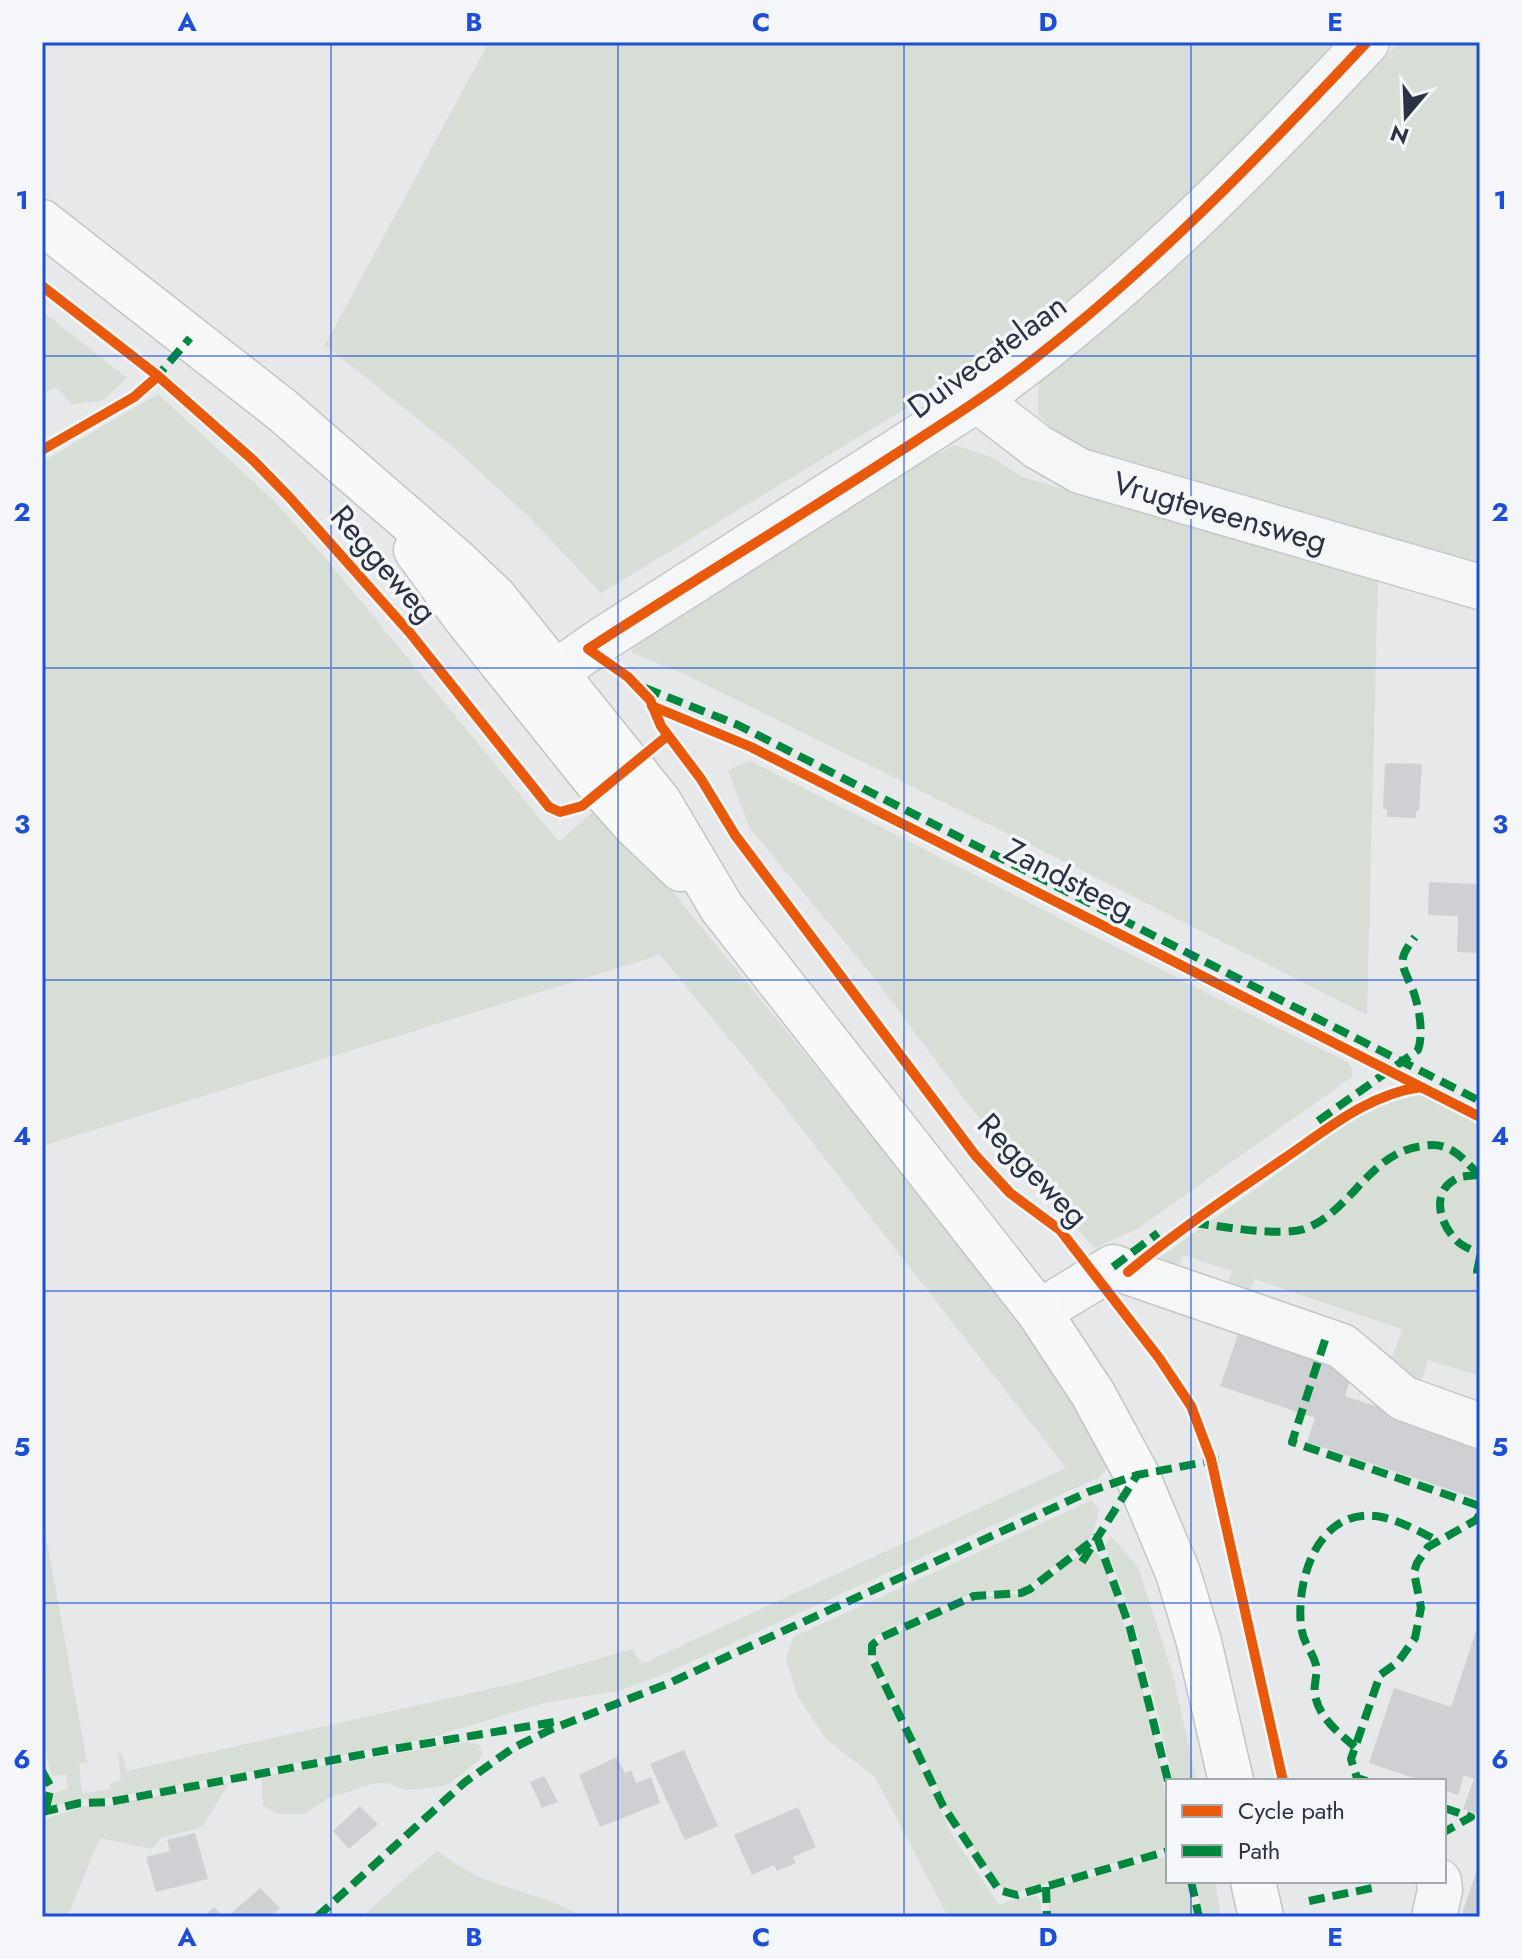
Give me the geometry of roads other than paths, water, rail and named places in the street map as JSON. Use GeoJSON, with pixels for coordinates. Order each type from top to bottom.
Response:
{"type":"FeatureCollection","features":[{"type":"Feature","properties":{"kind":"main road","name":"Reggeweg"},"geometry":{"type":"LineString","coordinates":[[42,222],[282,410],[495,598],[541,682],[659,802],[722,908],[1039,1312],[1116,1434],[1158,1522],[1178,1573],[1199,1642],[1231,1779]]}},
{"type":"Feature","properties":{"kind":"main road"},"geometry":{"type":"LineString","coordinates":[[1253,1883],[1261,1917]]}},
{"type":"Feature","properties":{"kind":"street","name":"Duivecatelaan"},"geometry":{"type":"LineString","coordinates":[[541,682],[977,400],[1056,342],[1149,263],[1267,147],[1367,42]]}},
{"type":"Feature","properties":{"kind":"street","name":"Vrugteveensweg"},"geometry":{"type":"LineString","coordinates":[[977,400],[1047,453],[1080,471],[1480,587]]}},
{"type":"Feature","properties":{"kind":"street"},"geometry":{"type":"LineString","coordinates":[[1039,1312],[1113,1267],[1342,1346],[1403,1398],[1480,1426]]}},
{"type":"Feature","properties":{"kind":"street"},"geometry":{"type":"LineString","coordinates":[[1434,1917],[1439,1883]]}}]}
